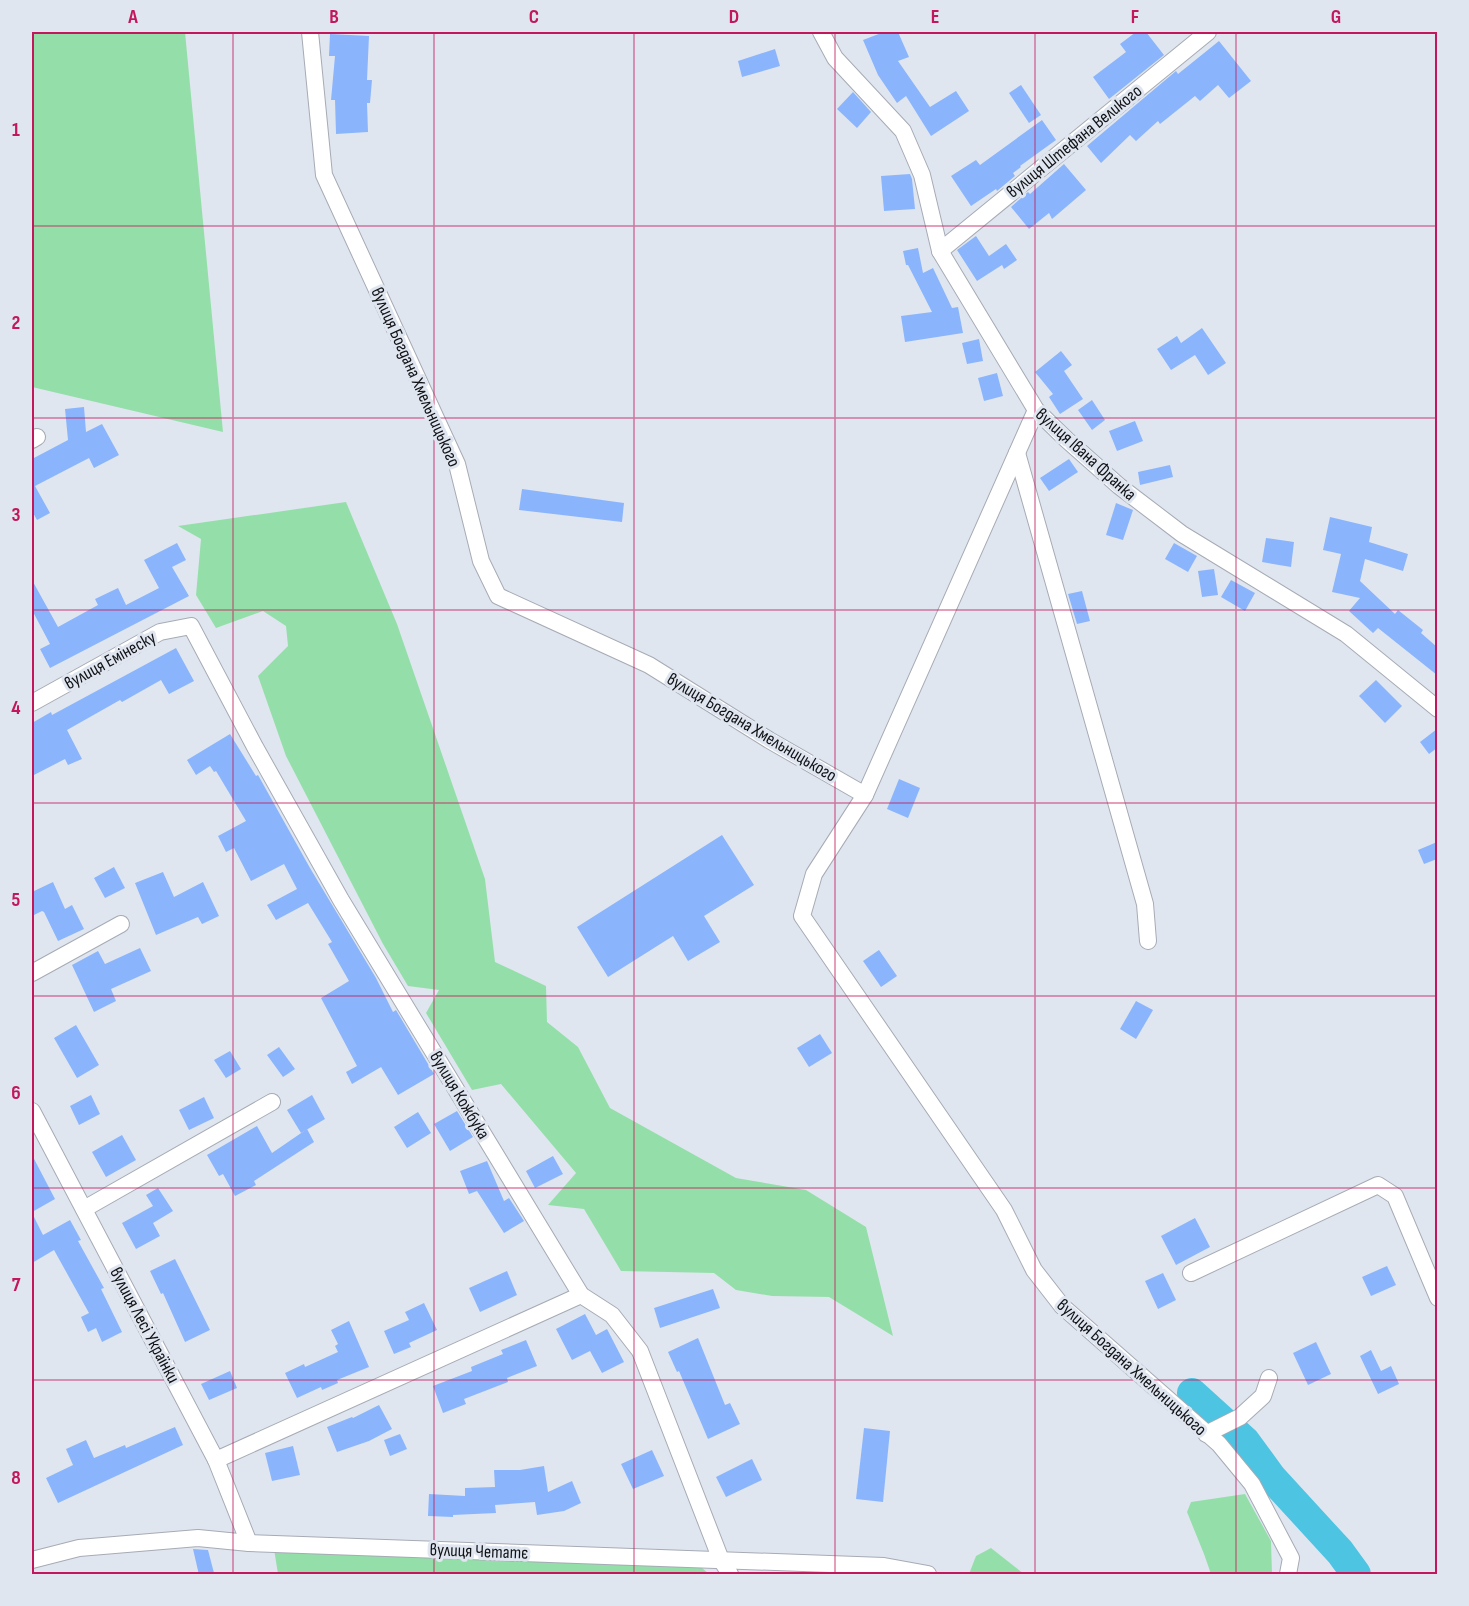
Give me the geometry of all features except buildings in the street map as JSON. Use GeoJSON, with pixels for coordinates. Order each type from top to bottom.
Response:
{"type":"FeatureCollection","features":[{"type":"Feature","properties":{"kind":"street","name":"вулиця Богдана Хмельницького"},"geometry":{"type":"LineString","coordinates":[[310,32],[324,176],[457,464],[481,561],[498,596],[649,664],[770,740],[865,795]]}},
{"type":"Feature","properties":{"kind":"street","name":"вулиця Івана Франка"},"geometry":{"type":"LineString","coordinates":[[821,32],[835,58],[903,131],[922,175],[940,251],[1036,410],[1119,486],[1182,534],[1346,634],[1437,710]]}},
{"type":"Feature","properties":{"kind":"street","name":"вулиця Штефана Великого"},"geometry":{"type":"LineString","coordinates":[[940,251],[1208,32]]}},
{"type":"Feature","properties":{"kind":"street","name":"вулиця Богдана Хмельницького"},"geometry":{"type":"LineString","coordinates":[[1036,410],[865,795],[814,874],[802,916],[1004,1210],[1034,1270],[1062,1306],[1211,1431],[1252,1484],[1291,1558],[1288,1575]]}},
{"type":"Feature","properties":{"kind":"street"},"geometry":{"type":"LineString","coordinates":[[1017,453],[1145,904],[1148,941]]}},
{"type":"Feature","properties":{"kind":"street","name":"вулиця Емінеску"},"geometry":{"type":"LineString","coordinates":[[32,703],[160,632],[191,626]]}},
{"type":"Feature","properties":{"kind":"street","name":"вулиця Кожбука"},"geometry":{"type":"LineString","coordinates":[[191,626],[255,747],[341,900],[581,1295],[612,1315],[640,1351],[725,1567]]}},
{"type":"Feature","properties":{"kind":"street"},"geometry":{"type":"LineString","coordinates":[[32,973],[121,924]]}},
{"type":"Feature","properties":{"kind":"street"},"geometry":{"type":"LineString","coordinates":[[84,1209],[272,1102]]}},
{"type":"Feature","properties":{"kind":"street","name":"вулиця Лесі Українки"},"geometry":{"type":"LineString","coordinates":[[32,1111],[216,1460],[249,1543]]}},
{"type":"Feature","properties":{"kind":"street"},"geometry":{"type":"LineString","coordinates":[[1191,1273],[1378,1185],[1395,1196],[1437,1298]]}},
{"type":"Feature","properties":{"kind":"street"},"geometry":{"type":"LineString","coordinates":[[216,1460],[581,1295]]}},
{"type":"Feature","properties":{"kind":"street"},"geometry":{"type":"LineString","coordinates":[[1211,1431],[1240,1417],[1263,1396],[1269,1378]]}},
{"type":"Feature","properties":{"kind":"street","name":"вулиця Четатє"},"geometry":{"type":"LineString","coordinates":[[32,1560],[79,1548],[198,1538],[249,1543],[725,1567],[884,1566],[928,1575]]}},
{"type":"Feature","properties":{"kind":"green space"},"geometry":{"type":"Polygon","coordinates":[[[32,32],[185,32],[223,432],[32,387],[32,32]]]}},
{"type":"Feature","properties":{"kind":"green space"},"geometry":{"type":"Polygon","coordinates":[[[346,502],[397,624],[485,879],[495,962],[546,986],[547,1022],[578,1047],[610,1108],[736,1178],[806,1190],[866,1227],[893,1336],[829,1297],[772,1296],[736,1290],[714,1273],[621,1271],[584,1209],[548,1205],[576,1173],[501,1084],[472,1090],[426,1013],[439,990],[408,986],[383,944],[286,756],[258,676],[288,646],[286,626],[263,611],[216,628],[196,595],[201,539],[178,526],[346,502]]]}},
{"type":"Feature","properties":{"kind":"green space"},"geometry":{"type":"Polygon","coordinates":[[[1245,1494],[1271,1541],[1272,1574],[1211,1574],[1187,1512],[1191,1502],[1245,1494]]]}},
{"type":"Feature","properties":{"kind":"green space"},"geometry":{"type":"Polygon","coordinates":[[[273,1543],[695,1562],[709,1574],[278,1574],[273,1543]]]}},
{"type":"Feature","properties":{"kind":"green space"},"geometry":{"type":"Polygon","coordinates":[[[991,1548],[1024,1574],[969,1574],[976,1556],[991,1548]]]}},
{"type":"Feature","properties":{"kind":"waterway"},"geometry":{"type":"LineString","coordinates":[[1192,1393],[1245,1441],[1272,1478],[1340,1552],[1356,1574]]}}]}
